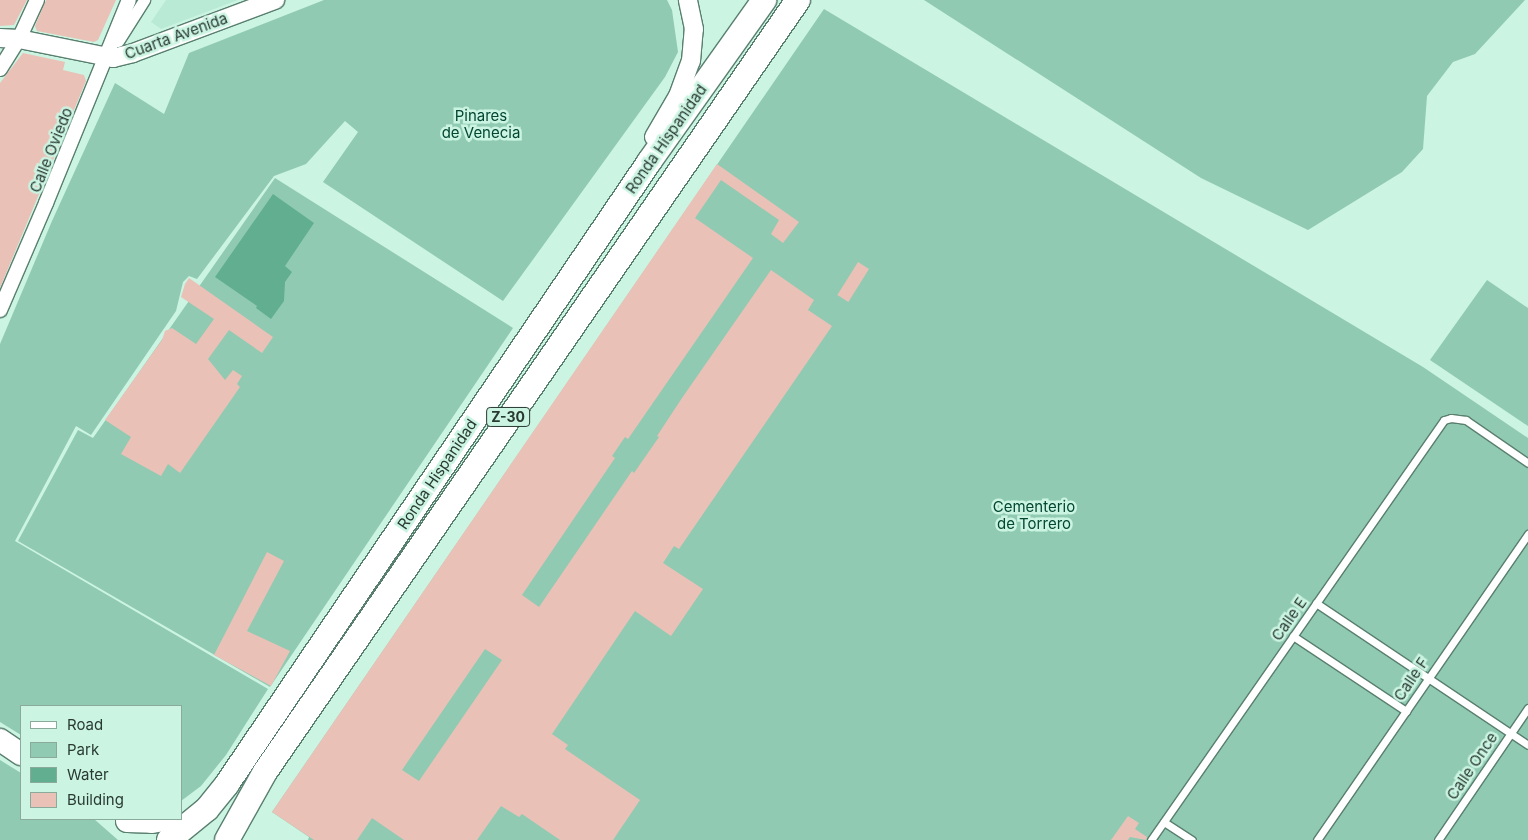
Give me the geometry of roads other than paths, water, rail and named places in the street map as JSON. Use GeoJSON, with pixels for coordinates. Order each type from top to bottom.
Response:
{"type":"FeatureCollection","features":[{"type":"Feature","properties":{"kind":"highway","name":"Ronda Hispanidad"},"geometry":{"type":"LineString","coordinates":[[169,840],[207,809],[227,784],[649,162],[764,0]]}},
{"type":"Feature","properties":{"kind":"highway","name":"Ronda Hispanidad"},"geometry":{"type":"LineString","coordinates":[[226,840],[265,772],[798,0]]}},
{"type":"Feature","properties":{"kind":"main road"},"geometry":{"type":"LineString","coordinates":[[0,740],[20,753]]}},
{"type":"Feature","properties":{"kind":"main road"},"geometry":{"type":"LineString","coordinates":[[182,814],[227,784]]}},
{"type":"Feature","properties":{"kind":"main road"},"geometry":{"type":"LineString","coordinates":[[125,820],[152,822],[164,820]]}},
{"type":"Feature","properties":{"kind":"main road"},"geometry":{"type":"LineString","coordinates":[[125,820],[144,840]]}},
{"type":"Feature","properties":{"kind":"street"},"geometry":{"type":"LineString","coordinates":[[0,69],[19,39],[37,0]]}},
{"type":"Feature","properties":{"kind":"street","name":"Calle Oviedo"},"geometry":{"type":"LineString","coordinates":[[0,310],[129,0]]}},
{"type":"Feature","properties":{"kind":"street"},"geometry":{"type":"LineString","coordinates":[[118,41],[144,0]]}},
{"type":"Feature","properties":{"kind":"street","name":"Cuarta Avenida"},"geometry":{"type":"LineString","coordinates":[[105,58],[133,53],[275,0]]}},
{"type":"Feature","properties":{"kind":"street"},"geometry":{"type":"LineString","coordinates":[[649,162],[653,139],[678,96],[690,61],[694,29],[688,0]]}},
{"type":"Feature","properties":{"kind":"street"},"geometry":{"type":"LineString","coordinates":[[0,38],[19,39],[105,58]]}},
{"type":"Feature","properties":{"kind":"lane","name":"Calle E"},"geometry":{"type":"LineString","coordinates":[[1151,840],[1444,420],[1451,418],[1466,420],[1528,463]]}},
{"type":"Feature","properties":{"kind":"lane","name":"Calle F"},"geometry":{"type":"LineString","coordinates":[[1317,840],[1528,534]]}},
{"type":"Feature","properties":{"kind":"lane"},"geometry":{"type":"LineString","coordinates":[[1316,603],[1528,745]]}},
{"type":"Feature","properties":{"kind":"lane"},"geometry":{"type":"LineString","coordinates":[[1293,636],[1406,711]]}},
{"type":"Feature","properties":{"kind":"lane","name":"Calle Once"},"geometry":{"type":"LineString","coordinates":[[1438,840],[1528,708]]}},
{"type":"Feature","properties":{"kind":"lane"},"geometry":{"type":"LineString","coordinates":[[1164,822],[1192,840]]}},
{"type":"Feature","properties":{"kind":"water"},"geometry":{"type":"Polygon","coordinates":[[[273,194],[314,223],[285,266],[292,272],[285,282],[284,301],[271,319],[256,308],[257,306],[215,277],[273,194]]]}},
{"type":"Feature","properties":{"kind":"park label","name":"Pinares de Venecia"},"geometry":{"type":"Point","coordinates":[481,124]}},
{"type":"Feature","properties":{"kind":"park label","name":"Cementerio de Torrero"},"geometry":{"type":"Point","coordinates":[1034,514]}}]}
